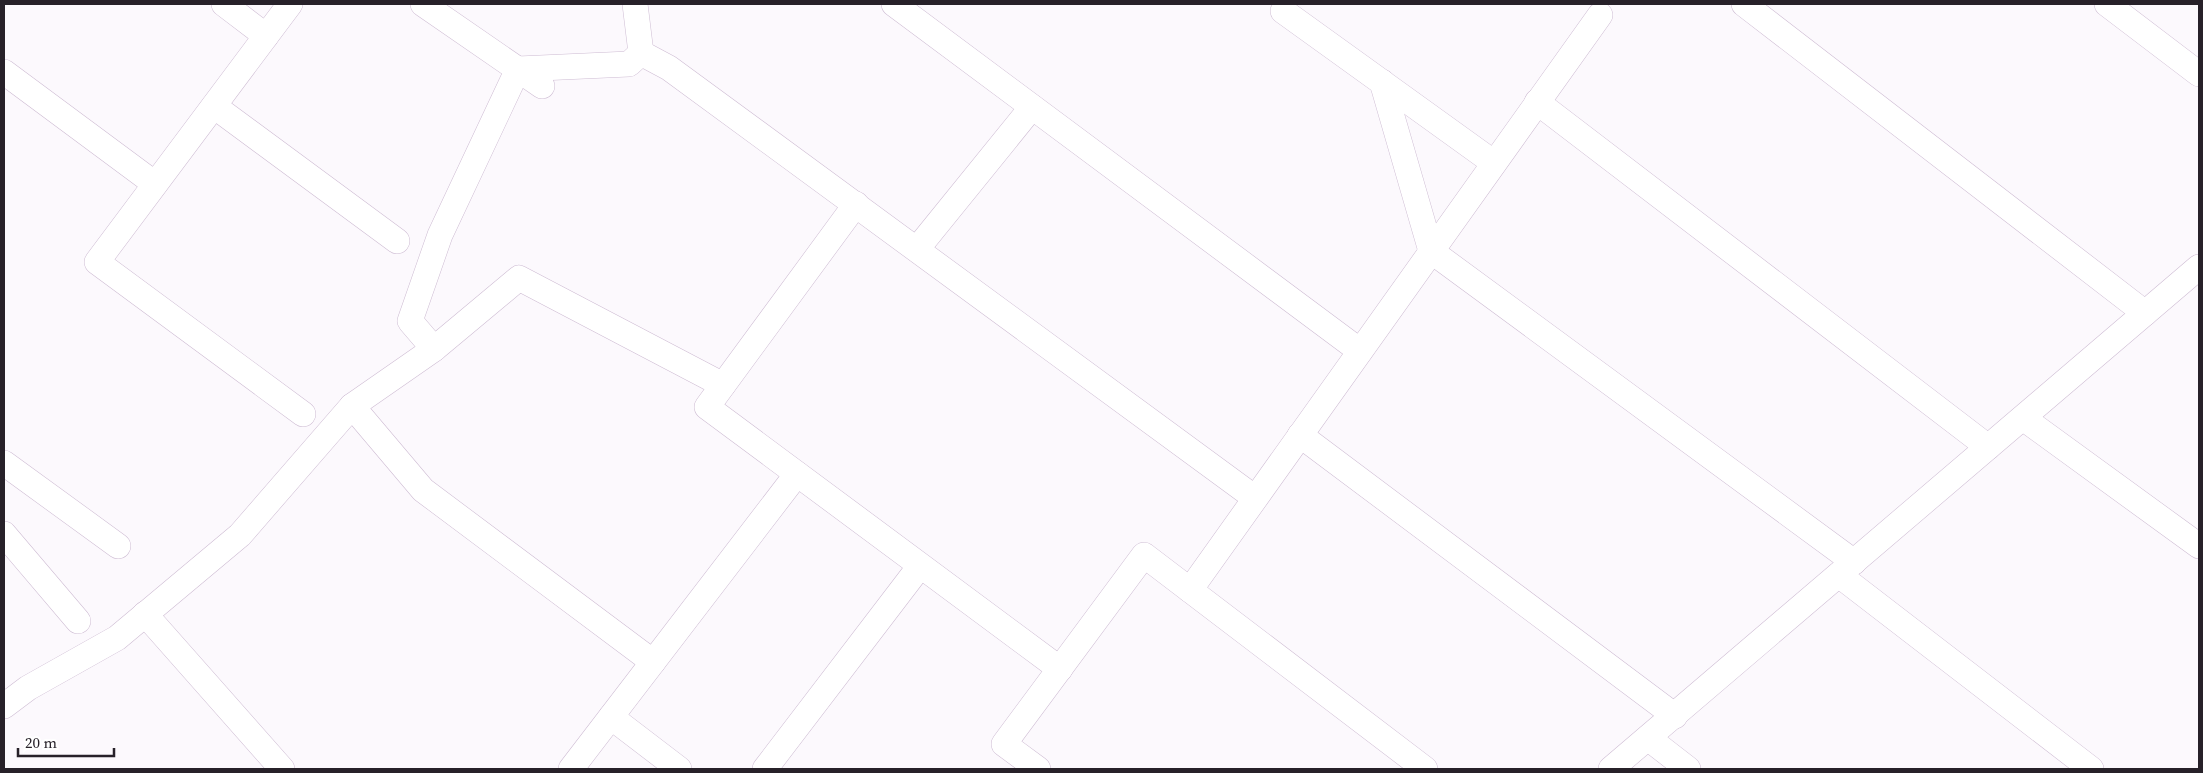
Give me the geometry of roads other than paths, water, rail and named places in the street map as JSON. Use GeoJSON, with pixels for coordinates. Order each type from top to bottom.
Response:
{"type":"FeatureCollection","features":[{"type":"Feature","properties":{"kind":"street"},"geometry":{"type":"LineString","coordinates":[[224,4],[266,36]]}},
{"type":"Feature","properties":{"kind":"street"},"geometry":{"type":"LineString","coordinates":[[290,4],[97,262],[303,414]]}},
{"type":"Feature","properties":{"kind":"street"},"geometry":{"type":"LineString","coordinates":[[423,4],[542,86]]}},
{"type":"Feature","properties":{"kind":"street"},"geometry":{"type":"LineString","coordinates":[[635,4],[641,54]]}},
{"type":"Feature","properties":{"kind":"street"},"geometry":{"type":"LineString","coordinates":[[894,4],[1360,350]]}},
{"type":"Feature","properties":{"kind":"street"},"geometry":{"type":"LineString","coordinates":[[1744,4],[2146,313]]}},
{"type":"Feature","properties":{"kind":"street"},"geometry":{"type":"LineString","coordinates":[[2107,4],[2199,74]]}},
{"type":"Feature","properties":{"kind":"street"},"geometry":{"type":"LineString","coordinates":[[1283,10],[1494,163]]}},
{"type":"Feature","properties":{"kind":"street"},"geometry":{"type":"LineString","coordinates":[[1190,590],[1600,15]]}},
{"type":"Feature","properties":{"kind":"street"},"geometry":{"type":"LineString","coordinates":[[518,69],[629,64],[641,54]]}},
{"type":"Feature","properties":{"kind":"street"},"geometry":{"type":"LineString","coordinates":[[641,54],[669,68],[1255,498]]}},
{"type":"Feature","properties":{"kind":"street"},"geometry":{"type":"LineString","coordinates":[[434,349],[410,321],[440,235],[518,69]]}},
{"type":"Feature","properties":{"kind":"street"},"geometry":{"type":"LineString","coordinates":[[4,72],[155,184]]}},
{"type":"Feature","properties":{"kind":"street"},"geometry":{"type":"LineString","coordinates":[[1382,82],[1431,251],[1846,569],[2091,769]]}},
{"type":"Feature","properties":{"kind":"street"},"geometry":{"type":"LineString","coordinates":[[1537,102],[1988,447]]}},
{"type":"Feature","properties":{"kind":"street"},"geometry":{"type":"LineString","coordinates":[[214,106],[397,241]]}},
{"type":"Feature","properties":{"kind":"street"},"geometry":{"type":"LineString","coordinates":[[917,250],[1032,107]]}},
{"type":"Feature","properties":{"kind":"street"},"geometry":{"type":"LineString","coordinates":[[856,204],[707,407],[1060,669]]}},
{"type":"Feature","properties":{"kind":"street"},"geometry":{"type":"LineString","coordinates":[[1612,769],[2199,267]]}},
{"type":"Feature","properties":{"kind":"street"},"geometry":{"type":"LineString","coordinates":[[4,706],[28,688],[117,638],[240,535],[352,406],[434,349],[519,278],[723,385]]}},
{"type":"Feature","properties":{"kind":"street"},"geometry":{"type":"LineString","coordinates":[[352,406],[423,490],[653,662]]}},
{"type":"Feature","properties":{"kind":"street"},"geometry":{"type":"LineString","coordinates":[[2022,418],[2199,546]]}},
{"type":"Feature","properties":{"kind":"street"},"geometry":{"type":"LineString","coordinates":[[1300,435],[1675,716]]}},
{"type":"Feature","properties":{"kind":"street"},"geometry":{"type":"LineString","coordinates":[[4,463],[118,546]]}},
{"type":"Feature","properties":{"kind":"street"},"geometry":{"type":"LineString","coordinates":[[571,769],[797,474]]}},
{"type":"Feature","properties":{"kind":"street"},"geometry":{"type":"LineString","coordinates":[[4,534],[78,622]]}},
{"type":"Feature","properties":{"kind":"street"},"geometry":{"type":"LineString","coordinates":[[1038,769],[1004,744],[1144,555],[1425,769]]}},
{"type":"Feature","properties":{"kind":"street"},"geometry":{"type":"LineString","coordinates":[[765,769],[920,566]]}},
{"type":"Feature","properties":{"kind":"street"},"geometry":{"type":"LineString","coordinates":[[145,614],[282,769]]}},
{"type":"Feature","properties":{"kind":"street"},"geometry":{"type":"LineString","coordinates":[[610,717],[679,769]]}},
{"type":"Feature","properties":{"kind":"street"},"geometry":{"type":"LineString","coordinates":[[1648,738],[1688,769]]}}]}
